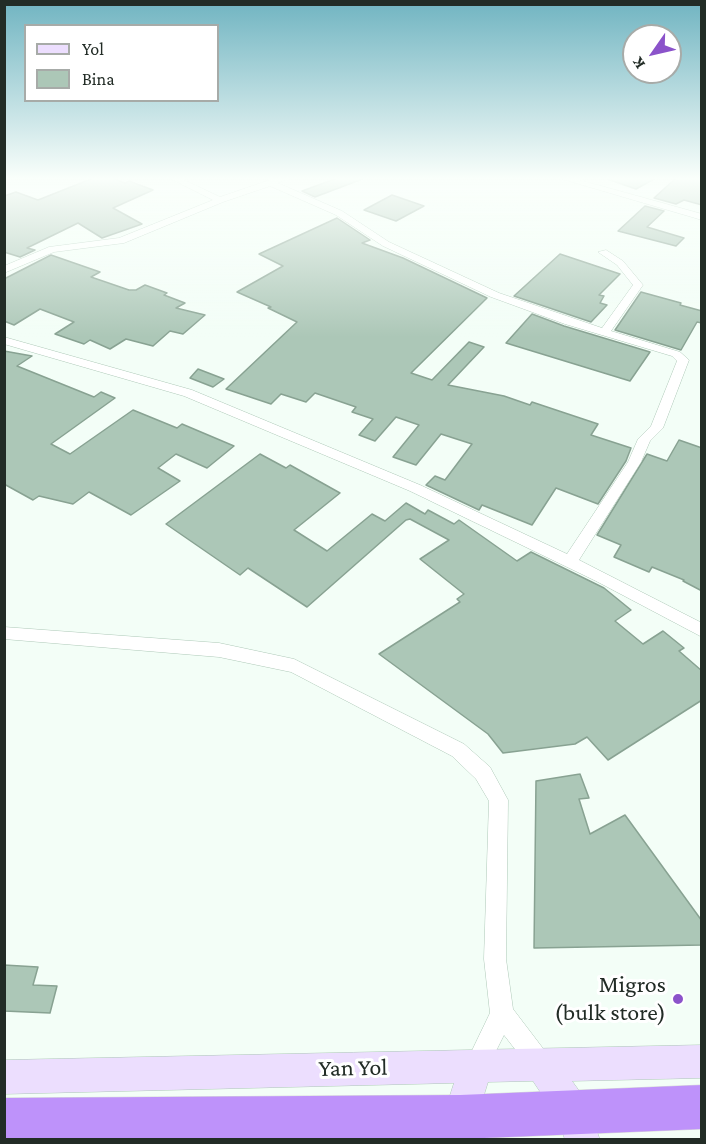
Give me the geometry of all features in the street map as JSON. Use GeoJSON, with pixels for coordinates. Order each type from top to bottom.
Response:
{"type":"FeatureCollection","features":[{"type":"Feature","properties":{"kind":"highway"},"geometry":{"type":"LineString","coordinates":[[4,1120],[460,1128],[578,1125],[702,1107]]}},
{"type":"Feature","properties":{"kind":"street"},"geometry":{"type":"LineString","coordinates":[[4,270],[52,249],[121,241],[147,230]]}},
{"type":"Feature","properties":{"kind":"street"},"geometry":{"type":"LineString","coordinates":[[365,230],[386,244],[495,296],[560,319],[676,354],[683,360],[657,428],[644,440],[634,462],[570,562]]}},
{"type":"Feature","properties":{"kind":"street"},"geometry":{"type":"LineString","coordinates":[[603,252],[620,263],[638,285],[605,332]]}},
{"type":"Feature","properties":{"kind":"street"},"geometry":{"type":"LineString","coordinates":[[4,340],[188,393],[414,488],[570,562],[702,631]]}},
{"type":"Feature","properties":{"kind":"street"},"geometry":{"type":"LineString","coordinates":[[4,633],[219,650],[294,666],[458,750],[483,773],[499,800],[495,958],[502,1014],[540,1063],[578,1125]]}},
{"type":"Feature","properties":{"kind":"street"},"geometry":{"type":"LineString","coordinates":[[460,1128],[477,1065],[502,1014]]}},
{"type":"Feature","properties":{"kind":"street","name":"Yan Yol"},"geometry":{"type":"LineString","coordinates":[[4,1077],[702,1060]]}},
{"type":"Feature","properties":{"kind":"building"},"geometry":{"type":"Polygon","coordinates":[[[4,230],[63,230],[27,248],[35,250],[20,257],[4,252],[4,230]]]}},
{"type":"Feature","properties":{"kind":"building"},"geometry":{"type":"Polygon","coordinates":[[[90,230],[124,230],[102,238],[90,230]]]}},
{"type":"Feature","properties":{"kind":"building"},"geometry":{"type":"Polygon","coordinates":[[[310,230],[356,230],[370,240],[362,243],[403,258],[487,298],[411,373],[432,380],[469,342],[484,347],[448,385],[504,396],[530,405],[532,402],[598,424],[591,435],[631,448],[626,461],[598,504],[556,488],[532,525],[482,505],[479,510],[426,485],[435,476],[445,480],[472,444],[441,434],[416,465],[393,457],[419,425],[396,417],[375,441],[359,435],[373,419],[352,412],[356,407],[315,393],[306,402],[281,394],[271,404],[226,389],[297,322],[237,292],[283,266],[259,254],[310,230]]]}},
{"type":"Feature","properties":{"kind":"building"},"geometry":{"type":"Polygon","coordinates":[[[658,230],[684,238],[676,246],[618,231],[658,230]]]}},
{"type":"Feature","properties":{"kind":"building"},"geometry":{"type":"Polygon","coordinates":[[[560,254],[620,274],[599,295],[604,296],[600,303],[607,305],[591,322],[514,296],[560,254]]]}},
{"type":"Feature","properties":{"kind":"building"},"geometry":{"type":"Polygon","coordinates":[[[51,255],[100,272],[91,277],[129,290],[136,290],[145,285],[167,293],[164,295],[185,303],[176,308],[205,315],[183,334],[170,331],[153,346],[126,339],[110,349],[90,340],[84,344],[55,334],[74,322],[40,309],[14,325],[4,321],[4,279],[51,255]]]}},
{"type":"Feature","properties":{"kind":"building"},"geometry":{"type":"Polygon","coordinates":[[[641,292],[702,311],[702,323],[697,322],[681,350],[615,330],[641,292]]]}},
{"type":"Feature","properties":{"kind":"building"},"geometry":{"type":"Polygon","coordinates":[[[532,314],[650,352],[630,381],[506,343],[532,314]]]}},
{"type":"Feature","properties":{"kind":"building"},"geometry":{"type":"Polygon","coordinates":[[[4,351],[32,356],[17,366],[94,397],[101,392],[115,398],[51,444],[70,454],[133,410],[177,428],[182,424],[234,446],[207,468],[176,454],[158,468],[180,481],[131,515],[89,492],[73,504],[39,496],[33,500],[4,484],[4,351]]]}},
{"type":"Feature","properties":{"kind":"building"},"geometry":{"type":"Polygon","coordinates":[[[198,369],[224,379],[213,387],[190,378],[198,369]]]}},
{"type":"Feature","properties":{"kind":"building"},"geometry":{"type":"Polygon","coordinates":[[[679,440],[702,448],[702,591],[684,580],[652,567],[649,572],[614,557],[621,545],[597,535],[647,454],[667,461],[679,440]]]}},
{"type":"Feature","properties":{"kind":"building"},"geometry":{"type":"Polygon","coordinates":[[[260,454],[286,468],[290,465],[340,493],[294,530],[327,551],[372,514],[385,521],[406,503],[425,514],[428,510],[454,524],[459,520],[517,561],[531,552],[604,588],[631,610],[615,621],[643,644],[663,631],[684,648],[679,651],[702,671],[702,700],[608,760],[587,737],[575,744],[503,753],[488,734],[379,654],[460,602],[457,599],[464,594],[420,559],[449,540],[410,519],[406,520],[307,607],[248,568],[240,575],[166,524],[260,454]]]}},
{"type":"Feature","properties":{"kind":"building"},"geometry":{"type":"Polygon","coordinates":[[[580,774],[589,798],[579,799],[590,834],[625,815],[702,921],[702,945],[534,948],[536,781],[580,774]]]}},
{"type":"Feature","properties":{"kind":"building"},"geometry":{"type":"Polygon","coordinates":[[[4,965],[38,967],[33,985],[57,986],[50,1013],[4,1011],[4,965]]]}},
{"type":"Feature","properties":{"kind":"place","name":"Migros (bulk store)"},"geometry":{"type":"Point","coordinates":[678,999]}}]}
